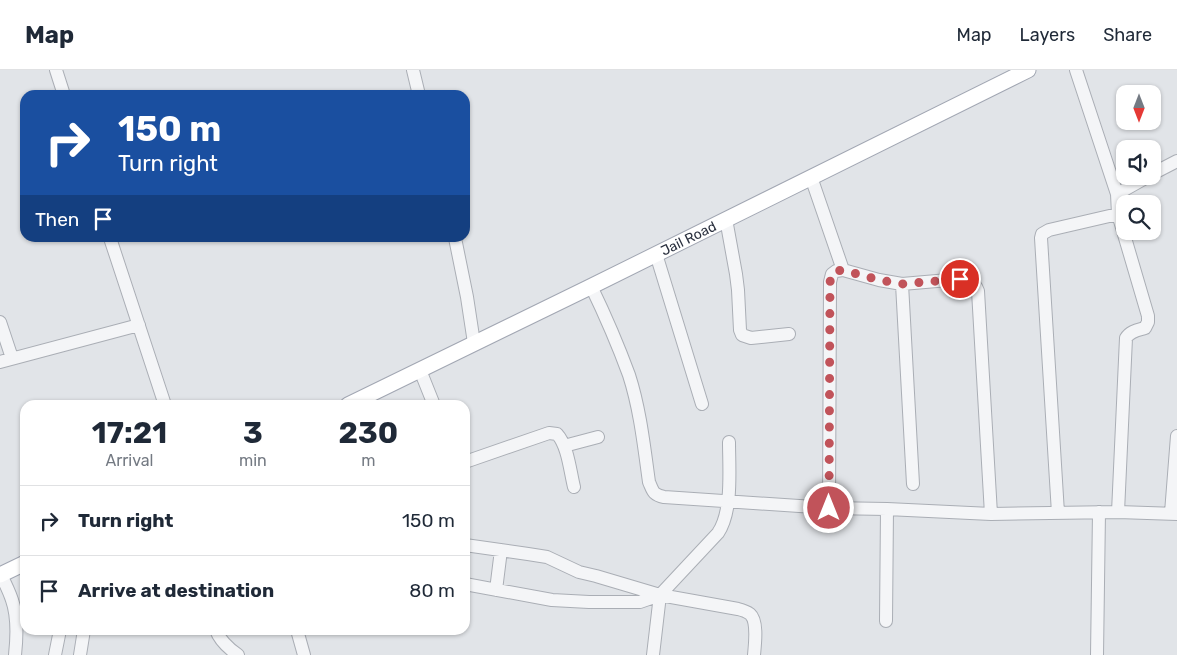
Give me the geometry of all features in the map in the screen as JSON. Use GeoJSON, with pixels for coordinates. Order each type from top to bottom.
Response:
{"type":"FeatureCollection","features":[{"type":"Feature","properties":{"kind":"main road","name":"Jail Road"},"geometry":{"type":"LineString","coordinates":[[358,400],[1028,70]]}},
{"type":"Feature","properties":{"kind":"main road"},"geometry":{"type":"LineString","coordinates":[[0,575],[20,565]]}},
{"type":"Feature","properties":{"kind":"street"},"geometry":{"type":"LineString","coordinates":[[56,70],[62,90]]}},
{"type":"Feature","properties":{"kind":"street"},"geometry":{"type":"LineString","coordinates":[[413,70],[418,90]]}},
{"type":"Feature","properties":{"kind":"street"},"geometry":{"type":"LineString","coordinates":[[1076,70],[1117,194],[1133,185]]}},
{"type":"Feature","properties":{"kind":"street"},"geometry":{"type":"LineString","coordinates":[[1161,169],[1177,161]]}},
{"type":"Feature","properties":{"kind":"street"},"geometry":{"type":"LineString","coordinates":[[811,177],[843,270]]}},
{"type":"Feature","properties":{"kind":"street"},"geometry":{"type":"LineString","coordinates":[[1058,513],[1041,238],[1042,234],[1049,230],[1116,214]]}},
{"type":"Feature","properties":{"kind":"street"},"geometry":{"type":"LineString","coordinates":[[726,219],[736,274],[740,330],[742,335],[751,338],[789,334]]}},
{"type":"Feature","properties":{"kind":"street"},"geometry":{"type":"LineString","coordinates":[[1118,512],[1126,338],[1128,334],[1145,328],[1148,322],[1148,316],[1126,240]]}},
{"type":"Feature","properties":{"kind":"street"},"geometry":{"type":"LineString","coordinates":[[111,242],[163,400]]}},
{"type":"Feature","properties":{"kind":"street"},"geometry":{"type":"LineString","coordinates":[[456,242],[474,343]]}},
{"type":"Feature","properties":{"kind":"street"},"geometry":{"type":"LineString","coordinates":[[656,254],[702,404]]}},
{"type":"Feature","properties":{"kind":"street"},"geometry":{"type":"LineString","coordinates":[[829,508],[830,282],[832,274],[843,270],[902,284],[960,279],[976,284],[978,291],[991,514]]}},
{"type":"Feature","properties":{"kind":"street"},"geometry":{"type":"LineString","coordinates":[[902,284],[913,484]]}},
{"type":"Feature","properties":{"kind":"street"},"geometry":{"type":"LineString","coordinates":[[591,286],[606,316],[629,376],[638,409],[649,482],[656,496],[829,508],[991,514],[1174,513],[1177,436]]}},
{"type":"Feature","properties":{"kind":"street"},"geometry":{"type":"LineString","coordinates":[[0,322],[6,360],[139,325]]}},
{"type":"Feature","properties":{"kind":"street"},"geometry":{"type":"LineString","coordinates":[[420,370],[432,400]]}},
{"type":"Feature","properties":{"kind":"street"},"geometry":{"type":"LineString","coordinates":[[470,460],[549,433],[557,434],[564,446],[574,487]]}},
{"type":"Feature","properties":{"kind":"street"},"geometry":{"type":"LineString","coordinates":[[564,446],[598,437]]}},
{"type":"Feature","properties":{"kind":"street"},"geometry":{"type":"LineString","coordinates":[[470,585],[571,602],[640,602],[660,595],[718,533],[722,526],[726,517],[728,502],[729,442]]}},
{"type":"Feature","properties":{"kind":"street"},"geometry":{"type":"LineString","coordinates":[[886,621],[887,509]]}},
{"type":"Feature","properties":{"kind":"street"},"geometry":{"type":"LineString","coordinates":[[1097,655],[1099,512]]}},
{"type":"Feature","properties":{"kind":"street"},"geometry":{"type":"LineString","coordinates":[[470,546],[547,557],[579,572],[660,595],[748,612],[754,618],[754,655]]}},
{"type":"Feature","properties":{"kind":"street"},"geometry":{"type":"LineString","coordinates":[[496,590],[501,550]]}},
{"type":"Feature","properties":{"kind":"street"},"geometry":{"type":"LineString","coordinates":[[0,575],[15,611],[15,655]]}},
{"type":"Feature","properties":{"kind":"street"},"geometry":{"type":"LineString","coordinates":[[653,655],[660,595]]}},
{"type":"Feature","properties":{"kind":"street"},"geometry":{"type":"LineString","coordinates":[[56,655],[59,635]]}},
{"type":"Feature","properties":{"kind":"street"},"geometry":{"type":"LineString","coordinates":[[80,655],[83,635]]}},
{"type":"Feature","properties":{"kind":"street"},"geometry":{"type":"LineString","coordinates":[[218,635],[223,650],[238,655]]}},
{"type":"Feature","properties":{"kind":"street"},"geometry":{"type":"LineString","coordinates":[[298,635],[304,655]]}},
{"type":"Feature","properties":{"kind":"route"},"geometry":{"type":"LineString","coordinates":[[829,508],[830,282],[832,274],[843,270],[890,283],[902,284],[960,279]]}}]}
